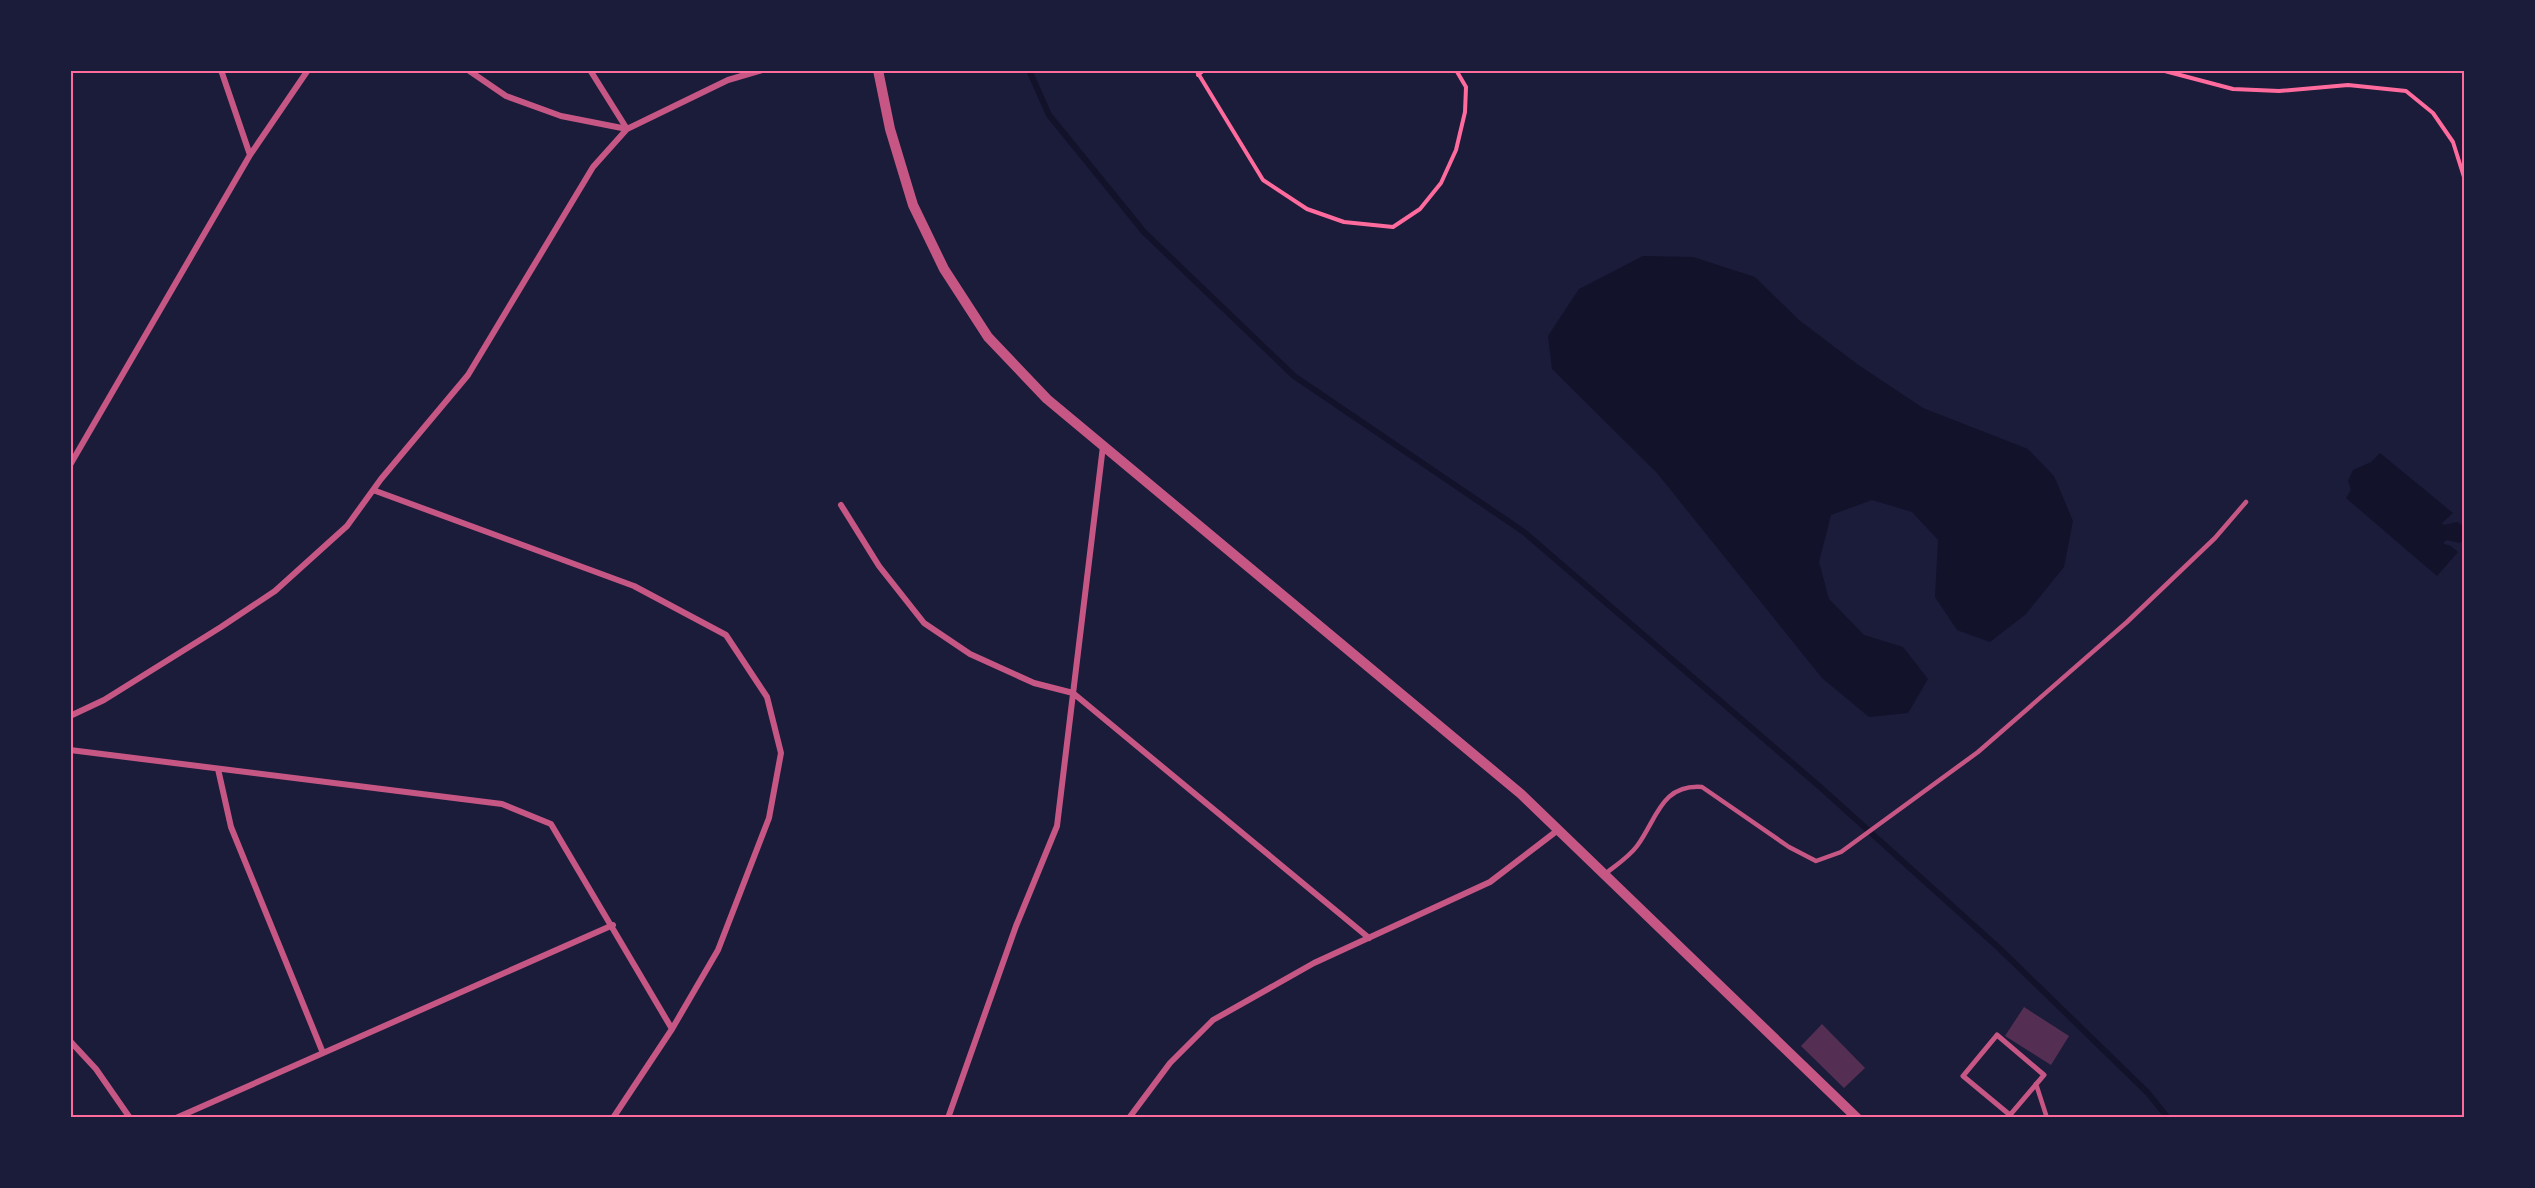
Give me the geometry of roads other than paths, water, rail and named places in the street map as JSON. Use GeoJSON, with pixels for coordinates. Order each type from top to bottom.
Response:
{"type":"FeatureCollection","features":[{"type":"Feature","properties":{"kind":"street"},"geometry":{"type":"LineString","coordinates":[[221,70],[250,155]]}},
{"type":"Feature","properties":{"kind":"street"},"geometry":{"type":"LineString","coordinates":[[70,465],[250,155],[308,70]]}},
{"type":"Feature","properties":{"kind":"street"},"geometry":{"type":"LineString","coordinates":[[468,70],[506,96],[561,116],[627,129]]}},
{"type":"Feature","properties":{"kind":"street"},"geometry":{"type":"LineString","coordinates":[[590,70],[627,129]]}},
{"type":"Feature","properties":{"kind":"street"},"geometry":{"type":"LineString","coordinates":[[70,716],[104,700],[275,591],[347,526],[373,490],[468,375],[592,167],[627,129],[728,80],[762,70]]}},
{"type":"Feature","properties":{"kind":"street"},"geometry":{"type":"LineString","coordinates":[[878,70],[890,129],[913,205],[944,269],[988,337],[1047,399],[1521,794],[1857,1118]]}},
{"type":"Feature","properties":{"kind":"street"},"geometry":{"type":"LineString","coordinates":[[948,1118],[1016,926],[1057,826],[1103,446]]}},
{"type":"Feature","properties":{"kind":"street"},"geometry":{"type":"LineString","coordinates":[[373,490],[644,591],[726,635],[767,697],[781,753],[768,818],[718,950],[672,1029],[613,1118]]}},
{"type":"Feature","properties":{"kind":"street"},"geometry":{"type":"LineString","coordinates":[[841,504],[879,566],[924,623],[970,654],[1034,683],[1073,693],[1369,938]]}},
{"type":"Feature","properties":{"kind":"street"},"geometry":{"type":"LineString","coordinates":[[70,750],[502,804],[551,824],[672,1029]]}},
{"type":"Feature","properties":{"kind":"street"},"geometry":{"type":"LineString","coordinates":[[218,769],[231,827],[323,1053]]}},
{"type":"Feature","properties":{"kind":"street"},"geometry":{"type":"LineString","coordinates":[[1129,1118],[1170,1063],[1213,1020],[1314,963],[1490,882],[1558,830]]}},
{"type":"Feature","properties":{"kind":"street"},"geometry":{"type":"LineString","coordinates":[[176,1118],[613,926]]}},
{"type":"Feature","properties":{"kind":"street"},"geometry":{"type":"LineString","coordinates":[[1997,1035],[2044,1075],[2036,1084],[2010,1115],[1963,1076],[1997,1035]]}},
{"type":"Feature","properties":{"kind":"street"},"geometry":{"type":"LineString","coordinates":[[70,1041],[96,1069],[130,1118]]}},
{"type":"Feature","properties":{"kind":"lane"},"geometry":{"type":"LineString","coordinates":[[1605,874],[1636,848],[1668,796],[1688,786],[1702,787],[1789,847],[1816,861],[1841,852],[1978,752],[2127,622],[2215,538],[2246,502]]}},
{"type":"Feature","properties":{"kind":"lane"},"geometry":{"type":"LineString","coordinates":[[2036,1084],[2047,1118]]}},
{"type":"Feature","properties":{"kind":"waterway"},"geometry":{"type":"LineString","coordinates":[[1029,70],[1049,115],[1144,232],[1294,376],[1524,532],[1819,786],[2000,949],[2148,1093],[2168,1118]]}}]}
